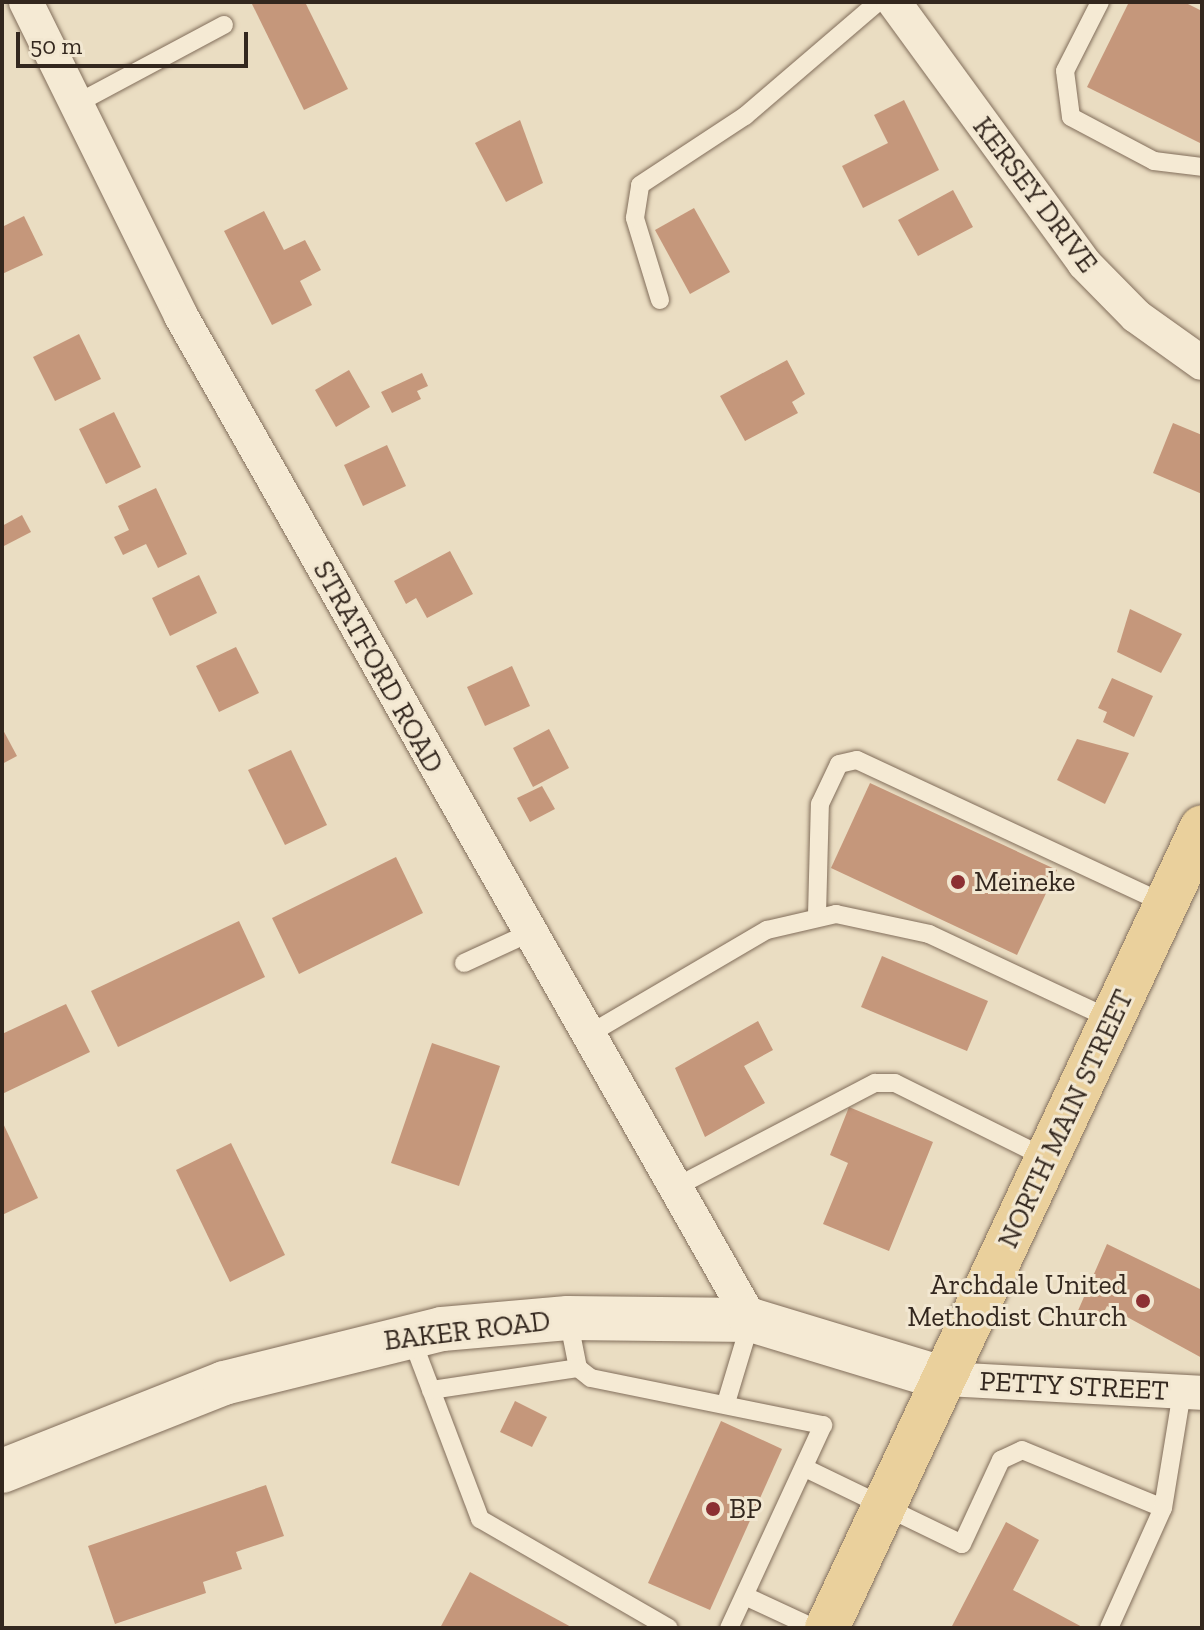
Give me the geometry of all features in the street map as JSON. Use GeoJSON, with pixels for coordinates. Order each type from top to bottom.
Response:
{"type":"FeatureCollection","features":[{"type":"Feature","properties":{"kind":"main road","name":"NORTH MAIN STREET"},"geometry":{"type":"LineString","coordinates":[[827,1628],[1202,827]]}},
{"type":"Feature","properties":{"kind":"street","name":"STRATFORD ROAD"},"geometry":{"type":"LineString","coordinates":[[26,2],[74,105],[181,316],[527,934],[751,1320]]}},
{"type":"Feature","properties":{"kind":"street","name":"KERSEY DRIVE"},"geometry":{"type":"LineString","coordinates":[[894,2],[1084,263],[1136,316],[1202,363]]}},
{"type":"Feature","properties":{"kind":"street","name":"BAKER ROAD"},"geometry":{"type":"LineString","coordinates":[[2,1471],[224,1383],[411,1335],[568,1318],[751,1320],[945,1379]]}},
{"type":"Feature","properties":{"kind":"street","name":"PETTY STREET"},"geometry":{"type":"LineString","coordinates":[[945,1379],[1192,1392]]}},
{"type":"Feature","properties":{"kind":"lane"},"geometry":{"type":"LineString","coordinates":[[660,300],[635,218],[640,185],[745,116],[878,2]]}},
{"type":"Feature","properties":{"kind":"lane"},"geometry":{"type":"LineString","coordinates":[[1100,2],[1065,71],[1071,117],[1154,161],[1202,167]]}},
{"type":"Feature","properties":{"kind":"lane"},"geometry":{"type":"LineString","coordinates":[[74,105],[224,25]]}},
{"type":"Feature","properties":{"kind":"lane"},"geometry":{"type":"LineString","coordinates":[[817,915],[820,804],[839,764],[857,760],[1166,904]]}},
{"type":"Feature","properties":{"kind":"lane"},"geometry":{"type":"LineString","coordinates":[[586,1036],[767,930],[817,915],[874,917],[929,934],[1113,1020]]}},
{"type":"Feature","properties":{"kind":"lane"},"geometry":{"type":"LineString","coordinates":[[464,963],[527,934]]}},
{"type":"Feature","properties":{"kind":"lane"},"geometry":{"type":"LineString","coordinates":[[674,1188],[875,1083],[895,1083],[1048,1159]]}},
{"type":"Feature","properties":{"kind":"lane"},"geometry":{"type":"LineString","coordinates":[[568,1318],[578,1368],[591,1378],[818,1420],[824,1433],[729,1628]]}},
{"type":"Feature","properties":{"kind":"lane"},"geometry":{"type":"LineString","coordinates":[[726,1403],[751,1320]]}},
{"type":"Feature","properties":{"kind":"lane"},"geometry":{"type":"LineString","coordinates":[[411,1335],[480,1519],[669,1628]]}},
{"type":"Feature","properties":{"kind":"lane"},"geometry":{"type":"LineString","coordinates":[[431,1390],[578,1368]]}},
{"type":"Feature","properties":{"kind":"lane"},"geometry":{"type":"LineString","coordinates":[[1109,1628],[1163,1508],[1192,1392]]}},
{"type":"Feature","properties":{"kind":"lane"},"geometry":{"type":"LineString","coordinates":[[807,1469],[962,1544],[1001,1460],[1022,1450],[1163,1508]]}},
{"type":"Feature","properties":{"kind":"lane"},"geometry":{"type":"LineString","coordinates":[[745,1596],[814,1628]]}},
{"type":"Feature","properties":{"kind":"building"},"geometry":{"type":"Polygon","coordinates":[[[251,2],[305,2],[348,89],[304,110],[251,2]]]}},
{"type":"Feature","properties":{"kind":"building"},"geometry":{"type":"Polygon","coordinates":[[[1129,2],[1184,2],[1202,11],[1202,144],[1087,87],[1129,2]]]}},
{"type":"Feature","properties":{"kind":"building"},"geometry":{"type":"Polygon","coordinates":[[[904,100],[939,170],[863,208],[842,166],[888,143],[874,115],[904,100]]]}},
{"type":"Feature","properties":{"kind":"building"},"geometry":{"type":"Polygon","coordinates":[[[520,120],[543,183],[506,202],[475,143],[520,120]]]}},
{"type":"Feature","properties":{"kind":"building"},"geometry":{"type":"Polygon","coordinates":[[[953,190],[973,227],[918,256],[898,220],[953,190]]]}},
{"type":"Feature","properties":{"kind":"building"},"geometry":{"type":"Polygon","coordinates":[[[694,208],[730,272],[690,294],[655,230],[694,208]]]}},
{"type":"Feature","properties":{"kind":"building"},"geometry":{"type":"Polygon","coordinates":[[[264,211],[284,250],[305,240],[321,270],[300,281],[312,305],[272,325],[224,231],[264,211]]]}},
{"type":"Feature","properties":{"kind":"building"},"geometry":{"type":"Polygon","coordinates":[[[24,216],[43,255],[2,274],[2,227],[24,216]]]}},
{"type":"Feature","properties":{"kind":"building"},"geometry":{"type":"Polygon","coordinates":[[[79,334],[101,379],[55,401],[33,357],[79,334]]]}},
{"type":"Feature","properties":{"kind":"building"},"geometry":{"type":"Polygon","coordinates":[[[787,360],[805,394],[792,402],[798,413],[745,441],[720,396],[787,360]]]}},
{"type":"Feature","properties":{"kind":"building"},"geometry":{"type":"Polygon","coordinates":[[[349,370],[370,407],[336,427],[315,390],[349,370]]]}},
{"type":"Feature","properties":{"kind":"building"},"geometry":{"type":"Polygon","coordinates":[[[422,373],[428,386],[417,391],[421,399],[392,413],[381,392],[422,373]]]}},
{"type":"Feature","properties":{"kind":"building"},"geometry":{"type":"Polygon","coordinates":[[[114,412],[141,467],[106,484],[79,429],[114,412]]]}},
{"type":"Feature","properties":{"kind":"building"},"geometry":{"type":"Polygon","coordinates":[[[1173,423],[1202,435],[1202,494],[1153,473],[1173,423]]]}},
{"type":"Feature","properties":{"kind":"building"},"geometry":{"type":"Polygon","coordinates":[[[387,445],[406,486],[363,506],[344,465],[387,445]]]}},
{"type":"Feature","properties":{"kind":"building"},"geometry":{"type":"Polygon","coordinates":[[[156,488],[187,554],[158,568],[146,544],[123,555],[114,537],[129,530],[118,506],[156,488]]]}},
{"type":"Feature","properties":{"kind":"building"},"geometry":{"type":"Polygon","coordinates":[[[22,515],[31,532],[2,547],[2,526],[22,515]]]}},
{"type":"Feature","properties":{"kind":"building"},"geometry":{"type":"Polygon","coordinates":[[[450,551],[473,594],[427,618],[416,598],[406,604],[394,581],[450,551]]]}},
{"type":"Feature","properties":{"kind":"building"},"geometry":{"type":"Polygon","coordinates":[[[199,575],[217,613],[170,636],[152,598],[199,575]]]}},
{"type":"Feature","properties":{"kind":"building"},"geometry":{"type":"Polygon","coordinates":[[[1130,609],[1182,634],[1161,673],[1117,652],[1130,609]]]}},
{"type":"Feature","properties":{"kind":"building"},"geometry":{"type":"Polygon","coordinates":[[[236,647],[259,693],[219,712],[196,666],[236,647]]]}},
{"type":"Feature","properties":{"kind":"building"},"geometry":{"type":"Polygon","coordinates":[[[512,666],[530,706],[485,726],[467,687],[512,666]]]}},
{"type":"Feature","properties":{"kind":"building"},"geometry":{"type":"Polygon","coordinates":[[[1112,678],[1153,696],[1134,737],[1103,722],[1107,712],[1098,708],[1112,678]]]}},
{"type":"Feature","properties":{"kind":"building"},"geometry":{"type":"Polygon","coordinates":[[[2,728],[17,756],[2,764],[2,728]]]}},
{"type":"Feature","properties":{"kind":"building"},"geometry":{"type":"Polygon","coordinates":[[[549,729],[569,768],[533,787],[513,748],[549,729]]]}},
{"type":"Feature","properties":{"kind":"building"},"geometry":{"type":"Polygon","coordinates":[[[1077,739],[1129,753],[1105,804],[1057,780],[1077,739]]]}},
{"type":"Feature","properties":{"kind":"building"},"geometry":{"type":"Polygon","coordinates":[[[291,750],[327,825],[285,845],[248,770],[291,750]]]}},
{"type":"Feature","properties":{"kind":"building"},"geometry":{"type":"Polygon","coordinates":[[[870,783],[1057,870],[1017,955],[831,868],[870,783]]]}},
{"type":"Feature","properties":{"kind":"building"},"geometry":{"type":"Polygon","coordinates":[[[542,786],[555,809],[530,822],[517,798],[542,786]]]}},
{"type":"Feature","properties":{"kind":"building"},"geometry":{"type":"Polygon","coordinates":[[[396,857],[423,913],[299,974],[272,918],[396,857]]]}},
{"type":"Feature","properties":{"kind":"building"},"geometry":{"type":"Polygon","coordinates":[[[239,921],[265,977],[118,1047],[91,991],[239,921]]]}},
{"type":"Feature","properties":{"kind":"building"},"geometry":{"type":"Polygon","coordinates":[[[882,956],[988,1001],[967,1051],[861,1007],[882,956]]]}},
{"type":"Feature","properties":{"kind":"building"},"geometry":{"type":"Polygon","coordinates":[[[66,1004],[90,1052],[2,1094],[2,1034],[66,1004]]]}},
{"type":"Feature","properties":{"kind":"building"},"geometry":{"type":"Polygon","coordinates":[[[758,1021],[773,1050],[744,1066],[765,1103],[705,1137],[675,1068],[758,1021]]]}},
{"type":"Feature","properties":{"kind":"building"},"geometry":{"type":"Polygon","coordinates":[[[432,1043],[500,1066],[459,1186],[391,1163],[432,1043]]]}},
{"type":"Feature","properties":{"kind":"building"},"geometry":{"type":"Polygon","coordinates":[[[849,1107],[933,1142],[889,1251],[823,1224],[848,1163],[830,1155],[849,1107]]]}},
{"type":"Feature","properties":{"kind":"building"},"geometry":{"type":"Polygon","coordinates":[[[2,1121],[38,1198],[2,1215],[2,1121]]]}},
{"type":"Feature","properties":{"kind":"building"},"geometry":{"type":"Polygon","coordinates":[[[231,1143],[285,1255],[230,1282],[176,1170],[231,1143]]]}},
{"type":"Feature","properties":{"kind":"building","name":"Archdale United Methodist Church"},"geometry":{"type":"Polygon","coordinates":[[[1107,1244],[1202,1290],[1202,1358],[1107,1306],[1099,1322],[1077,1313],[1107,1244]]]}},
{"type":"Feature","properties":{"kind":"building"},"geometry":{"type":"Polygon","coordinates":[[[515,1401],[547,1417],[532,1447],[500,1432],[515,1401]]]}},
{"type":"Feature","properties":{"kind":"building"},"geometry":{"type":"Polygon","coordinates":[[[721,1421],[782,1449],[710,1610],[648,1583],[721,1421]]]}},
{"type":"Feature","properties":{"kind":"building"},"geometry":{"type":"Polygon","coordinates":[[[266,1485],[284,1536],[236,1552],[242,1569],[203,1582],[206,1593],[115,1624],[88,1546],[266,1485]]]}},
{"type":"Feature","properties":{"kind":"building"},"geometry":{"type":"Polygon","coordinates":[[[1006,1522],[1039,1540],[1013,1590],[1084,1628],[951,1628],[1006,1522]]]}},
{"type":"Feature","properties":{"kind":"building"},"geometry":{"type":"Polygon","coordinates":[[[470,1572],[573,1628],[440,1628],[470,1572]]]}},
{"type":"Feature","properties":{"kind":"place","name":"Meineke"},"geometry":{"type":"Point","coordinates":[958,882]}},
{"type":"Feature","properties":{"kind":"place","name":"Archdale United Methodist Church"},"geometry":{"type":"Point","coordinates":[1143,1301]}},
{"type":"Feature","properties":{"kind":"place","name":"BP"},"geometry":{"type":"Point","coordinates":[713,1509]}}]}
